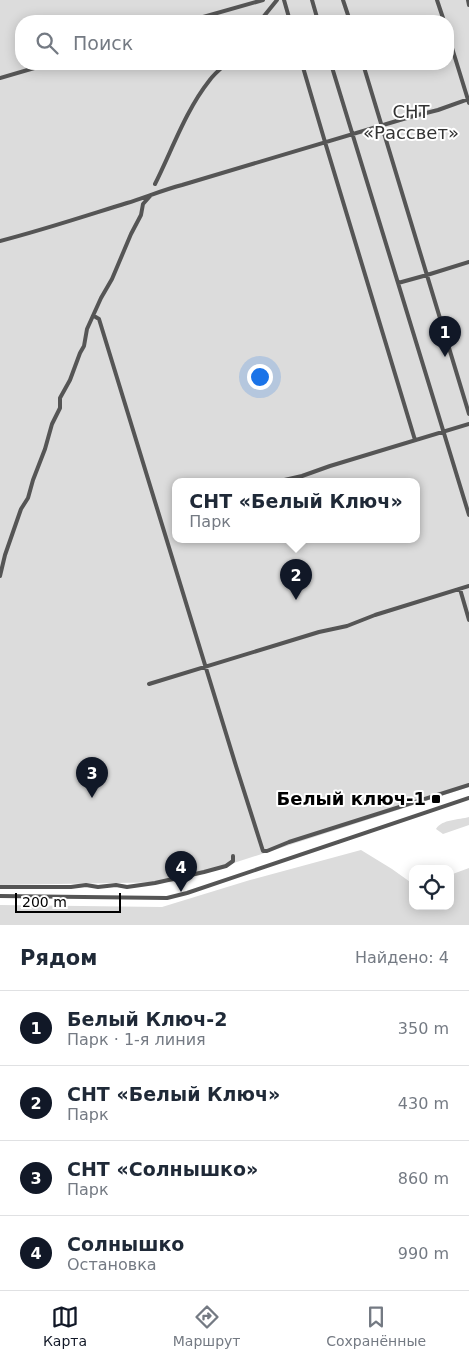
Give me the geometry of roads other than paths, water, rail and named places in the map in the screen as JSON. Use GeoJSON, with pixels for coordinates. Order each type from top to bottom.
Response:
{"type":"FeatureCollection","features":[{"type":"Feature","properties":{"kind":"street"},"geometry":{"type":"LineString","coordinates":[[209,15],[263,0]]}},
{"type":"Feature","properties":{"kind":"street"},"geometry":{"type":"LineString","coordinates":[[265,15],[277,0]]}},
{"type":"Feature","properties":{"kind":"street"},"geometry":{"type":"LineString","coordinates":[[284,0],[288,15]]}},
{"type":"Feature","properties":{"kind":"street"},"geometry":{"type":"LineString","coordinates":[[312,0],[316,15]]}},
{"type":"Feature","properties":{"kind":"street"},"geometry":{"type":"LineString","coordinates":[[344,0],[348,15]]}},
{"type":"Feature","properties":{"kind":"street"},"geometry":{"type":"LineString","coordinates":[[437,0],[442,15]]}},
{"type":"Feature","properties":{"kind":"street"},"geometry":{"type":"LineString","coordinates":[[468,0],[469,4]]}},
{"type":"Feature","properties":{"kind":"street"},"geometry":{"type":"LineString","coordinates":[[0,241],[151,195],[161,190],[469,100],[454,54]]}},
{"type":"Feature","properties":{"kind":"street"},"geometry":{"type":"LineString","coordinates":[[0,78],[27,70]]}},
{"type":"Feature","properties":{"kind":"street"},"geometry":{"type":"LineString","coordinates":[[155,184],[201,92],[210,79],[220,70]]}},
{"type":"Feature","properties":{"kind":"street"},"geometry":{"type":"LineString","coordinates":[[304,70],[415,440]]}},
{"type":"Feature","properties":{"kind":"street"},"geometry":{"type":"LineString","coordinates":[[333,70],[469,516]]}},
{"type":"Feature","properties":{"kind":"street"},"geometry":{"type":"LineString","coordinates":[[365,70],[469,414]]}},
{"type":"Feature","properties":{"kind":"street"},"geometry":{"type":"LineString","coordinates":[[0,576],[4,555],[21,510],[29,496],[52,424],[60,408],[60,398],[70,380],[84,346],[87,329],[141,215],[143,204],[151,195]]}},
{"type":"Feature","properties":{"kind":"street"},"geometry":{"type":"LineString","coordinates":[[398,283],[427,276],[469,262]]}},
{"type":"Feature","properties":{"kind":"street"},"geometry":{"type":"LineString","coordinates":[[94,316],[99,319],[263,851],[469,785]]}},
{"type":"Feature","properties":{"kind":"street"},"geometry":{"type":"LineString","coordinates":[[293,478],[469,424]]}},
{"type":"Feature","properties":{"kind":"street"},"geometry":{"type":"LineString","coordinates":[[149,684],[319,632],[347,626],[375,615],[469,586]]}},
{"type":"Feature","properties":{"kind":"street"},"geometry":{"type":"LineString","coordinates":[[460,589],[469,620]]}},
{"type":"Feature","properties":{"kind":"street"},"geometry":{"type":"LineString","coordinates":[[0,896],[167,898],[187,893],[469,798]]}},
{"type":"Feature","properties":{"kind":"street"},"geometry":{"type":"LineString","coordinates":[[0,887],[71,887],[86,885],[98,887],[116,885],[127,887],[155,883],[226,866],[233,861],[233,856]]}},
{"type":"Feature","properties":{"kind":"place","name":"Белый Ключ-2"},"geometry":{"type":"Point","coordinates":[445,357]}},
{"type":"Feature","properties":{"kind":"place","name":"СНТ «Белый Ключ»"},"geometry":{"type":"Point","coordinates":[296,600]}},
{"type":"Feature","properties":{"kind":"place","name":"СНТ «Солнышко»"},"geometry":{"type":"Point","coordinates":[92,798]}},
{"type":"Feature","properties":{"kind":"place","name":"Белый ключ-1"},"geometry":{"type":"Point","coordinates":[436,799]}},
{"type":"Feature","properties":{"kind":"place","name":"Солнышко"},"geometry":{"type":"Point","coordinates":[181,892]}},
{"type":"Feature","properties":{"kind":"park label","name":"СНТ «Рассвет»"},"geometry":{"type":"Point","coordinates":[411,122]}}]}
